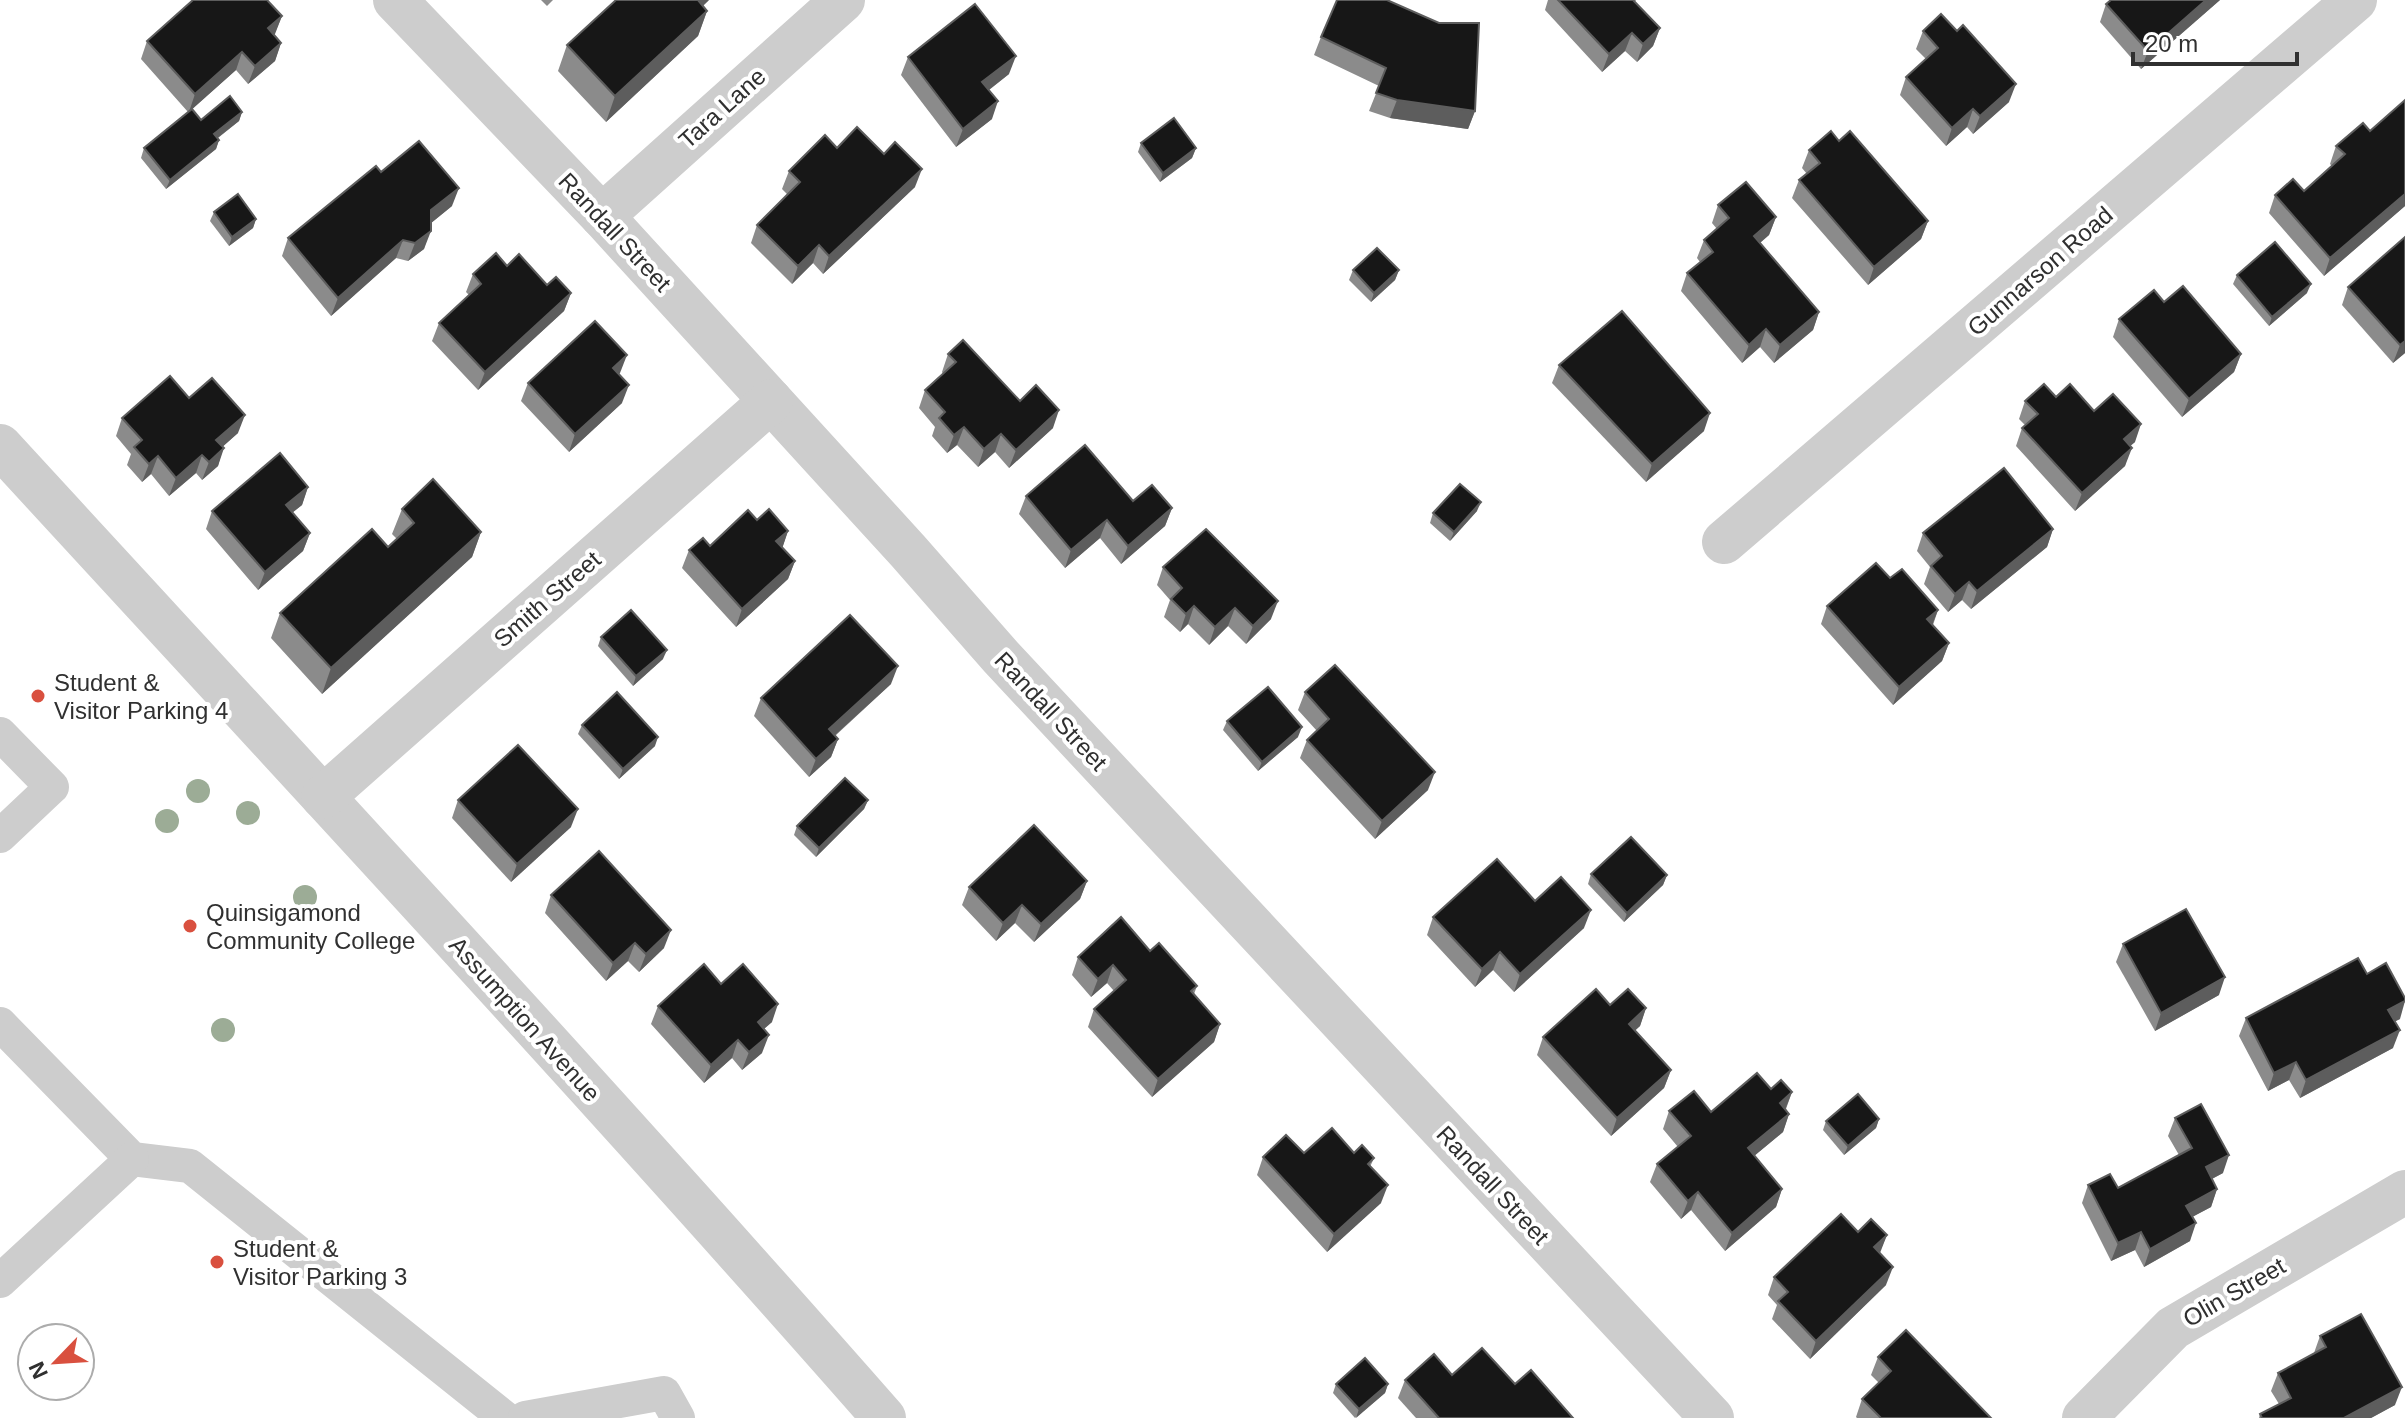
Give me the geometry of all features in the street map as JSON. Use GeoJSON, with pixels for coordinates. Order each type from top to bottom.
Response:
{"type":"FeatureCollection","features":[{"type":"Feature","properties":{"kind":"street","name":"Randall Street"},"geometry":{"type":"LineString","coordinates":[[395,0],[602,216],[908,551],[1009,667],[1712,1418]]}},
{"type":"Feature","properties":{"kind":"street","name":"Tara Lane"},"geometry":{"type":"LineString","coordinates":[[602,216],[843,0]]}},
{"type":"Feature","properties":{"kind":"street","name":"Gunnarson Road"},"geometry":{"type":"LineString","coordinates":[[1724,542],[2355,0]]}},
{"type":"Feature","properties":{"kind":"street","name":"Smith Street"},"geometry":{"type":"LineString","coordinates":[[323,797],[771,401]]}},
{"type":"Feature","properties":{"kind":"street","name":"Assumption Avenue"},"geometry":{"type":"LineString","coordinates":[[0,446],[323,797],[884,1418]]}},
{"type":"Feature","properties":{"kind":"street","name":"Olin Street"},"geometry":{"type":"LineString","coordinates":[[2084,1418],[2173,1328],[2405,1192]]}},
{"type":"Feature","properties":{"kind":"lane"},"geometry":{"type":"LineString","coordinates":[[0,734],[52,787],[0,836]]}},
{"type":"Feature","properties":{"kind":"lane"},"geometry":{"type":"LineString","coordinates":[[0,1024],[132,1159],[190,1166],[505,1418]]}},
{"type":"Feature","properties":{"kind":"lane"},"geometry":{"type":"LineString","coordinates":[[0,1281],[132,1159]]}},
{"type":"Feature","properties":{"kind":"lane"},"geometry":{"type":"LineString","coordinates":[[525,1418],[664,1393],[678,1418]]}},
{"type":"Feature","properties":{"kind":"building"},"geometry":{"type":"Polygon","coordinates":[[[193,0],[267,0],[282,16],[268,28],[281,43],[255,66],[242,52],[195,94],[147,41],[193,0]]]}},
{"type":"Feature","properties":{"kind":"building"},"geometry":{"type":"Polygon","coordinates":[[[616,0],[698,0],[707,11],[615,96],[567,45],[616,0]]]}},
{"type":"Feature","properties":{"kind":"building"},"geometry":{"type":"Polygon","coordinates":[[[1337,0],[1387,0],[1439,23],[1479,23],[1475,111],[1397,100],[1376,93],[1386,68],[1321,37],[1337,0]]]}},
{"type":"Feature","properties":{"kind":"building"},"geometry":{"type":"Polygon","coordinates":[[[1558,0],[1633,0],[1660,28],[1643,44],[1632,33],[1609,54],[1558,0]]]}},
{"type":"Feature","properties":{"kind":"building"},"geometry":{"type":"Polygon","coordinates":[[[2111,0],[2206,0],[2148,51],[2106,4],[2111,0]]]}},
{"type":"Feature","properties":{"kind":"building"},"geometry":{"type":"Polygon","coordinates":[[[975,4],[1016,56],[982,82],[998,101],[963,129],[908,57],[975,4]]]}},
{"type":"Feature","properties":{"kind":"building"},"geometry":{"type":"Polygon","coordinates":[[[1941,14],[1957,31],[1963,25],[2016,84],[1980,116],[1973,109],[1952,128],[1906,77],[1938,48],[1923,31],[1941,14]]]}},
{"type":"Feature","properties":{"kind":"building"},"geometry":{"type":"Polygon","coordinates":[[[230,96],[242,112],[214,134],[219,140],[170,180],[144,148],[192,109],[201,120],[230,96]]]}},
{"type":"Feature","properties":{"kind":"building"},"geometry":{"type":"Polygon","coordinates":[[[2405,100],[2405,194],[2330,258],[2275,195],[2293,179],[2304,191],[2345,154],[2336,146],[2363,123],[2370,131],[2405,100]]]}},
{"type":"Feature","properties":{"kind":"building"},"geometry":{"type":"Polygon","coordinates":[[[1174,118],[1196,148],[1163,173],[1141,143],[1174,118]]]}},
{"type":"Feature","properties":{"kind":"building"},"geometry":{"type":"Polygon","coordinates":[[[857,127],[884,154],[895,142],[922,169],[829,256],[819,245],[798,266],[757,225],[800,182],[789,171],[825,135],[837,148],[857,127]]]}},
{"type":"Feature","properties":{"kind":"building"},"geometry":{"type":"Polygon","coordinates":[[[1831,131],[1839,141],[1850,131],[1928,221],[1874,267],[1799,180],[1820,163],[1809,150],[1831,131]]]}},
{"type":"Feature","properties":{"kind":"building"},"geometry":{"type":"Polygon","coordinates":[[[419,141],[459,188],[431,210],[431,231],[415,243],[403,240],[338,298],[288,238],[376,166],[381,172],[419,141]]]}},
{"type":"Feature","properties":{"kind":"building"},"geometry":{"type":"Polygon","coordinates":[[[1746,182],[1776,217],[1754,236],[1819,312],[1780,345],[1766,329],[1749,345],[1687,273],[1713,252],[1704,240],[1729,218],[1718,205],[1746,182]]]}},
{"type":"Feature","properties":{"kind":"building"},"geometry":{"type":"Polygon","coordinates":[[[238,194],[256,219],[232,237],[214,212],[238,194]]]}},
{"type":"Feature","properties":{"kind":"building"},"geometry":{"type":"Polygon","coordinates":[[[2405,237],[2405,341],[2400,345],[2348,287],[2405,237]]]}},
{"type":"Feature","properties":{"kind":"building"},"geometry":{"type":"Polygon","coordinates":[[[2275,242],[2311,284],[2272,317],[2237,275],[2275,242]]]}},
{"type":"Feature","properties":{"kind":"building"},"geometry":{"type":"Polygon","coordinates":[[[1377,248],[1399,270],[1374,293],[1353,270],[1377,248]]]}},
{"type":"Feature","properties":{"kind":"building"},"geometry":{"type":"Polygon","coordinates":[[[496,253],[507,266],[519,254],[547,285],[556,277],[571,293],[485,372],[439,323],[481,284],[473,274],[496,253]]]}},
{"type":"Feature","properties":{"kind":"building"},"geometry":{"type":"Polygon","coordinates":[[[2183,286],[2241,354],[2189,399],[2119,319],[2154,290],[2164,302],[2183,286]]]}},
{"type":"Feature","properties":{"kind":"building"},"geometry":{"type":"Polygon","coordinates":[[[1622,311],[1710,413],[1652,464],[1559,365],[1622,311]]]}},
{"type":"Feature","properties":{"kind":"building"},"geometry":{"type":"Polygon","coordinates":[[[595,321],[627,355],[613,368],[629,385],[575,434],[528,383],[595,321]]]}},
{"type":"Feature","properties":{"kind":"building"},"geometry":{"type":"Polygon","coordinates":[[[963,340],[1020,401],[1036,385],[1059,410],[1016,450],[1001,434],[984,449],[964,427],[954,435],[939,418],[945,412],[925,390],[956,362],[948,354],[963,340]]]}},
{"type":"Feature","properties":{"kind":"building"},"geometry":{"type":"Polygon","coordinates":[[[170,376],[189,398],[212,378],[245,415],[216,440],[224,448],[209,462],[202,455],[176,478],[158,456],[149,464],[134,447],[142,440],[122,418],[170,376]]]}},
{"type":"Feature","properties":{"kind":"building"},"geometry":{"type":"Polygon","coordinates":[[[2044,384],[2056,397],[2070,384],[2094,411],[2113,394],[2141,424],[2124,439],[2132,448],[2082,493],[2022,428],[2038,414],[2025,401],[2044,384]]]}},
{"type":"Feature","properties":{"kind":"building"},"geometry":{"type":"Polygon","coordinates":[[[1085,445],[1133,501],[1152,485],[1172,508],[1128,546],[1107,520],[1071,550],[1026,496],[1085,445]]]}},
{"type":"Feature","properties":{"kind":"building"},"geometry":{"type":"Polygon","coordinates":[[[280,453],[308,487],[286,505],[310,533],[265,572],[212,511],[280,453]]]}},
{"type":"Feature","properties":{"kind":"building"},"geometry":{"type":"Polygon","coordinates":[[[2004,468],[2053,529],[1977,591],[1969,582],[1955,594],[1931,566],[1942,556],[1923,533],[2004,468]]]}},
{"type":"Feature","properties":{"kind":"building"},"geometry":{"type":"Polygon","coordinates":[[[433,479],[481,532],[331,668],[280,613],[372,529],[388,547],[414,523],[402,509],[433,479]]]}},
{"type":"Feature","properties":{"kind":"building"},"geometry":{"type":"Polygon","coordinates":[[[1460,484],[1481,502],[1454,532],[1433,513],[1460,484]]]}},
{"type":"Feature","properties":{"kind":"building"},"geometry":{"type":"Polygon","coordinates":[[[769,509],[788,531],[776,541],[795,561],[742,609],[689,550],[703,538],[710,546],[748,510],[757,520],[769,509]]]}},
{"type":"Feature","properties":{"kind":"building"},"geometry":{"type":"Polygon","coordinates":[[[1206,529],[1278,601],[1253,626],[1235,608],[1215,627],[1194,606],[1186,614],[1171,599],[1182,588],[1163,567],[1206,529]]]}},
{"type":"Feature","properties":{"kind":"building"},"geometry":{"type":"Polygon","coordinates":[[[1876,563],[1890,578],[1902,569],[1938,610],[1927,619],[1949,643],[1899,687],[1827,606],[1876,563]]]}},
{"type":"Feature","properties":{"kind":"building"},"geometry":{"type":"Polygon","coordinates":[[[631,610],[667,650],[636,676],[601,637],[631,610]]]}},
{"type":"Feature","properties":{"kind":"building"},"geometry":{"type":"Polygon","coordinates":[[[850,615],[898,666],[829,729],[838,739],[816,759],[761,698],[850,615]]]}},
{"type":"Feature","properties":{"kind":"building"},"geometry":{"type":"Polygon","coordinates":[[[1335,665],[1435,772],[1382,821],[1307,740],[1329,719],[1305,692],[1335,665]]]}},
{"type":"Feature","properties":{"kind":"building"},"geometry":{"type":"Polygon","coordinates":[[[1268,687],[1302,727],[1262,762],[1227,721],[1268,687]]]}},
{"type":"Feature","properties":{"kind":"building"},"geometry":{"type":"Polygon","coordinates":[[[617,692],[658,737],[623,769],[582,725],[617,692]]]}},
{"type":"Feature","properties":{"kind":"building"},"geometry":{"type":"Polygon","coordinates":[[[518,745],[578,809],[517,864],[458,800],[518,745]]]}},
{"type":"Feature","properties":{"kind":"building"},"geometry":{"type":"Polygon","coordinates":[[[845,778],[868,800],[819,848],[797,826],[845,778]]]}},
{"type":"Feature","properties":{"kind":"building"},"geometry":{"type":"Polygon","coordinates":[[[1034,825],[1087,881],[1041,924],[1022,905],[1003,923],[969,887],[1034,825]]]}},
{"type":"Feature","properties":{"kind":"building"},"geometry":{"type":"Polygon","coordinates":[[[1631,837],[1667,875],[1627,913],[1591,874],[1631,837]]]}},
{"type":"Feature","properties":{"kind":"building"},"geometry":{"type":"Polygon","coordinates":[[[599,851],[671,930],[646,954],[635,943],[613,963],[551,895],[599,851]]]}},
{"type":"Feature","properties":{"kind":"building"},"geometry":{"type":"Polygon","coordinates":[[[1497,859],[1535,901],[1561,877],[1591,910],[1520,974],[1500,952],[1482,969],[1433,917],[1497,859]]]}},
{"type":"Feature","properties":{"kind":"building"},"geometry":{"type":"Polygon","coordinates":[[[2186,909],[2225,977],[2161,1013],[2123,944],[2186,909]]]}},
{"type":"Feature","properties":{"kind":"building"},"geometry":{"type":"Polygon","coordinates":[[[1121,917],[1150,951],[1159,943],[1197,986],[1191,991],[1220,1024],[1158,1079],[1094,1009],[1126,980],[1113,965],[1098,979],[1078,957],[1121,917]]]}},
{"type":"Feature","properties":{"kind":"building"},"geometry":{"type":"Polygon","coordinates":[[[2358,958],[2367,974],[2386,963],[2405,998],[2405,1001],[2388,1010],[2400,1030],[2306,1080],[2296,1062],[2274,1073],[2246,1018],[2358,958]]]}},
{"type":"Feature","properties":{"kind":"building"},"geometry":{"type":"Polygon","coordinates":[[[704,964],[721,984],[743,964],[778,1004],[758,1022],[769,1035],[749,1052],[738,1040],[711,1065],[658,1006],[704,964]]]}},
{"type":"Feature","properties":{"kind":"building"},"geometry":{"type":"Polygon","coordinates":[[[1596,989],[1610,1005],[1628,989],[1646,1008],[1629,1024],[1671,1070],[1617,1118],[1543,1037],[1596,989]]]}},
{"type":"Feature","properties":{"kind":"building"},"geometry":{"type":"Polygon","coordinates":[[[1757,1073],[1771,1089],[1781,1080],[1792,1092],[1780,1103],[1789,1114],[1748,1148],[1782,1189],[1732,1233],[1698,1192],[1688,1201],[1657,1164],[1691,1136],[1669,1111],[1694,1091],[1711,1112],[1757,1073]]]}},
{"type":"Feature","properties":{"kind":"building"},"geometry":{"type":"Polygon","coordinates":[[[1858,1094],[1879,1119],[1848,1146],[1826,1121],[1858,1094]]]}},
{"type":"Feature","properties":{"kind":"building"},"geometry":{"type":"Polygon","coordinates":[[[2201,1104],[2229,1155],[2206,1167],[2217,1189],[2186,1206],[2196,1223],[2150,1249],[2141,1232],[2118,1243],[2088,1185],[2110,1174],[2118,1188],[2192,1148],[2175,1118],[2201,1104]]]}},
{"type":"Feature","properties":{"kind":"building"},"geometry":{"type":"Polygon","coordinates":[[[1332,1128],[1354,1153],[1362,1145],[1374,1158],[1368,1164],[1388,1185],[1334,1234],[1263,1157],[1286,1135],[1304,1153],[1332,1128]]]}},
{"type":"Feature","properties":{"kind":"building"},"geometry":{"type":"Polygon","coordinates":[[[1841,1214],[1858,1232],[1871,1219],[1887,1235],[1874,1247],[1893,1267],[1816,1341],[1778,1301],[1788,1292],[1774,1277],[1841,1214]]]}},
{"type":"Feature","properties":{"kind":"building"},"geometry":{"type":"Polygon","coordinates":[[[2361,1314],[2402,1387],[2344,1418],[2262,1418],[2260,1414],[2291,1398],[2278,1373],[2326,1347],[2320,1336],[2361,1314]]]}},
{"type":"Feature","properties":{"kind":"building"},"geometry":{"type":"Polygon","coordinates":[[[1906,1330],[1991,1418],[1881,1418],[1862,1399],[1891,1371],[1878,1357],[1906,1330]]]}},
{"type":"Feature","properties":{"kind":"building"},"geometry":{"type":"Polygon","coordinates":[[[1482,1348],[1515,1384],[1531,1370],[1573,1418],[1439,1418],[1405,1380],[1434,1354],[1452,1375],[1482,1348]]]}},
{"type":"Feature","properties":{"kind":"building"},"geometry":{"type":"Polygon","coordinates":[[[1365,1358],[1388,1384],[1359,1409],[1336,1384],[1365,1358]]]}},
{"type":"Feature","properties":{"kind":"place","name":"Student & Visitor Parking 4"},"geometry":{"type":"Point","coordinates":[38,696]}},
{"type":"Feature","properties":{"kind":"place","name":"Quinsigamond Community College"},"geometry":{"type":"Point","coordinates":[190,926]}},
{"type":"Feature","properties":{"kind":"place","name":"Student & Visitor Parking 3"},"geometry":{"type":"Point","coordinates":[217,1262]}}]}
